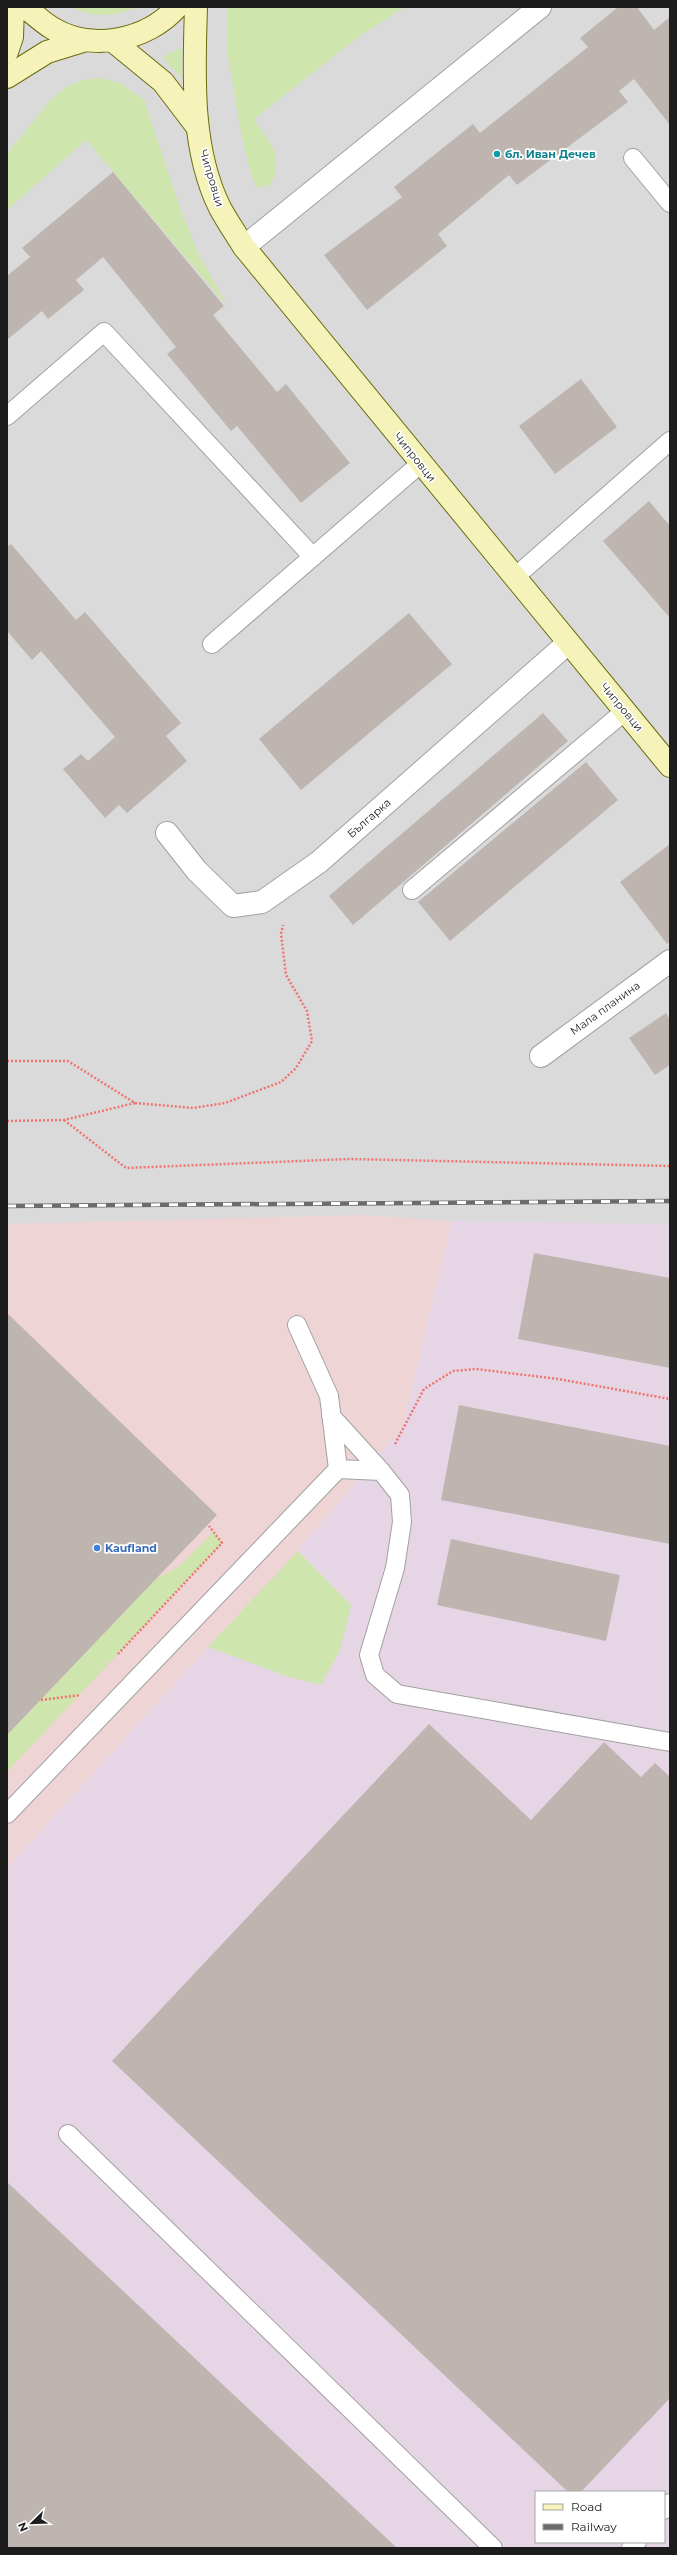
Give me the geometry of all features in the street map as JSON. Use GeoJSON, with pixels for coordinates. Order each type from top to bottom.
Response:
{"type":"FeatureCollection","features":[{"type":"Feature","properties":{"kind":"street"},"geometry":{"type":"LineString","coordinates":[[7,52],[12,37],[13,7]]}},
{"type":"Feature","properties":{"kind":"street"},"geometry":{"type":"LineString","coordinates":[[25,7],[52,28],[86,40],[113,41],[143,33],[168,17],[177,7]]}},
{"type":"Feature","properties":{"kind":"street","name":"Чипровци"},"geometry":{"type":"LineString","coordinates":[[196,7],[198,128],[206,167],[220,207],[244,247],[420,464],[670,766]]}},
{"type":"Feature","properties":{"kind":"street"},"geometry":{"type":"LineString","coordinates":[[244,247],[540,7]]}},
{"type":"Feature","properties":{"kind":"street"},"geometry":{"type":"LineString","coordinates":[[7,77],[47,52],[86,40]]}},
{"type":"Feature","properties":{"kind":"street"},"geometry":{"type":"LineString","coordinates":[[113,41],[163,82],[198,128]]}},
{"type":"Feature","properties":{"kind":"street","name":"Българка"},"geometry":{"type":"LineString","coordinates":[[167,833],[198,871],[233,906],[262,902],[319,862],[568,642]]}},
{"type":"Feature","properties":{"kind":"street","name":"Мала планина"},"geometry":{"type":"LineString","coordinates":[[541,1056],[670,961]]}},
{"type":"Feature","properties":{"kind":"lane"},"geometry":{"type":"LineString","coordinates":[[633,158],[670,203]]}},
{"type":"Feature","properties":{"kind":"lane"},"geometry":{"type":"LineString","coordinates":[[7,416],[104,332],[313,557]]}},
{"type":"Feature","properties":{"kind":"lane"},"geometry":{"type":"LineString","coordinates":[[515,577],[670,441]]}},
{"type":"Feature","properties":{"kind":"lane"},"geometry":{"type":"LineString","coordinates":[[212,644],[420,464]]}},
{"type":"Feature","properties":{"kind":"lane"},"geometry":{"type":"LineString","coordinates":[[412,890],[625,711]]}},
{"type":"Feature","properties":{"kind":"lane"},"geometry":{"type":"LineString","coordinates":[[297,1325],[329,1396],[338,1469]]}},
{"type":"Feature","properties":{"kind":"lane"},"geometry":{"type":"LineString","coordinates":[[331,1416],[381,1471],[400,1495],[402,1522],[395,1568],[369,1655],[375,1675],[397,1694],[670,1742]]}},
{"type":"Feature","properties":{"kind":"lane"},"geometry":{"type":"LineString","coordinates":[[7,1814],[338,1469],[381,1471]]}},
{"type":"Feature","properties":{"kind":"lane"},"geometry":{"type":"LineString","coordinates":[[68,2134],[493,2548]]}},
{"type":"Feature","properties":{"kind":"path"},"geometry":{"type":"LineString","coordinates":[[7,1121],[64,1120],[135,1103],[193,1108],[225,1103],[281,1082],[296,1068],[312,1041],[307,1011],[286,975],[281,934],[284,921]]}},
{"type":"Feature","properties":{"kind":"path"},"geometry":{"type":"LineString","coordinates":[[7,1061],[68,1062],[135,1103]]}},
{"type":"Feature","properties":{"kind":"path"},"geometry":{"type":"LineString","coordinates":[[64,1120],[126,1168],[349,1159],[670,1166]]}},
{"type":"Feature","properties":{"kind":"path"},"geometry":{"type":"LineString","coordinates":[[381,1471],[424,1389],[453,1371],[476,1369],[558,1379],[670,1399]]}},
{"type":"Feature","properties":{"kind":"path"},"geometry":{"type":"LineString","coordinates":[[117,1655],[222,1544],[209,1526]]}},
{"type":"Feature","properties":{"kind":"path"},"geometry":{"type":"LineString","coordinates":[[75,1700],[85,1689]]}},
{"type":"Feature","properties":{"kind":"path"},"geometry":{"type":"LineString","coordinates":[[41,1700],[80,1695]]}},
{"type":"Feature","properties":{"kind":"shaded area"},"geometry":{"type":"Polygon","coordinates":[[[7,7],[670,7],[670,2548],[7,2548],[7,7]]]}},
{"type":"Feature","properties":{"kind":"shaded area"},"geometry":{"type":"Polygon","coordinates":[[[362,1215],[452,1221],[403,1426],[298,1551],[208,1647],[7,1868],[7,1224],[362,1215]]]}},
{"type":"Feature","properties":{"kind":"shaded area"},"geometry":{"type":"Polygon","coordinates":[[[452,1221],[670,1224],[670,2548],[7,2548],[7,1868],[208,1647],[298,1551],[403,1426],[452,1221]]]}},
{"type":"Feature","properties":{"kind":"green space"},"geometry":{"type":"Polygon","coordinates":[[[71,7],[138,7],[113,14],[96,15],[79,11],[71,7]]]}},
{"type":"Feature","properties":{"kind":"green space"},"geometry":{"type":"Polygon","coordinates":[[[228,7],[405,7],[361,35],[254,119],[274,149],[276,156],[275,173],[271,185],[257,188],[251,175],[240,128],[227,50],[228,7]]]}},
{"type":"Feature","properties":{"kind":"green space"},"geometry":{"type":"Polygon","coordinates":[[[181,48],[181,77],[162,57],[181,48]]]}},
{"type":"Feature","properties":{"kind":"green space"},"geometry":{"type":"Polygon","coordinates":[[[101,78],[120,83],[144,100],[180,208],[199,255],[228,307],[86,140],[7,210],[7,154],[49,102],[66,87],[82,80],[101,78]]]}},
{"type":"Feature","properties":{"kind":"green space"},"geometry":{"type":"Polygon","coordinates":[[[214,1531],[222,1543],[7,1772],[7,1735],[155,1580],[181,1565],[214,1531]]]}},
{"type":"Feature","properties":{"kind":"green space"},"geometry":{"type":"Polygon","coordinates":[[[298,1551],[351,1605],[340,1650],[321,1685],[289,1677],[208,1647],[298,1551]]]}},
{"type":"Feature","properties":{"kind":"building","name":"бл. Иван Дечев"},"geometry":{"type":"Polygon","coordinates":[[[618,7],[637,7],[654,30],[670,17],[670,125],[634,79],[619,91],[628,102],[517,185],[509,175],[438,234],[447,246],[367,310],[324,255],[402,197],[394,187],[473,124],[480,133],[588,47],[580,38],[618,7]]]}},
{"type":"Feature","properties":{"kind":"building"},"geometry":{"type":"Polygon","coordinates":[[[113,172],[224,306],[213,315],[277,392],[286,384],[350,463],[301,503],[237,426],[231,431],[167,354],[176,347],[103,257],[76,280],[84,290],[48,319],[42,311],[7,340],[7,276],[30,257],[22,248],[113,172]]]}},
{"type":"Feature","properties":{"kind":"building"},"geometry":{"type":"Polygon","coordinates":[[[581,379],[617,427],[555,474],[519,426],[581,379]]]}},
{"type":"Feature","properties":{"kind":"building"},"geometry":{"type":"Polygon","coordinates":[[[649,501],[670,526],[670,618],[603,541],[649,501]]]}},
{"type":"Feature","properties":{"kind":"building"},"geometry":{"type":"Polygon","coordinates":[[[11,544],[76,620],[85,612],[181,723],[166,736],[187,761],[127,813],[119,805],[105,818],[63,769],[81,754],[88,761],[115,737],[41,651],[32,660],[7,631],[7,547],[11,544]]]}},
{"type":"Feature","properties":{"kind":"building"},"geometry":{"type":"Polygon","coordinates":[[[409,613],[452,664],[301,790],[259,739],[409,613]]]}},
{"type":"Feature","properties":{"kind":"building"},"geometry":{"type":"Polygon","coordinates":[[[543,713],[568,741],[353,925],[329,896],[543,713]]]}},
{"type":"Feature","properties":{"kind":"building"},"geometry":{"type":"Polygon","coordinates":[[[586,762],[618,800],[450,941],[418,902],[586,762]]]}},
{"type":"Feature","properties":{"kind":"building"},"geometry":{"type":"Polygon","coordinates":[[[670,844],[670,941],[667,944],[620,882],[670,844]]]}},
{"type":"Feature","properties":{"kind":"building"},"geometry":{"type":"Polygon","coordinates":[[[666,1013],[670,1020],[670,1065],[655,1075],[629,1038],[666,1013]]]}},
{"type":"Feature","properties":{"kind":"building"},"geometry":{"type":"Polygon","coordinates":[[[534,1253],[670,1278],[670,1368],[518,1339],[534,1253]]]}},
{"type":"Feature","properties":{"kind":"building","name":"Kaufland"},"geometry":{"type":"Polygon","coordinates":[[[7,1313],[217,1515],[7,1735],[7,1313]]]}},
{"type":"Feature","properties":{"kind":"building"},"geometry":{"type":"Polygon","coordinates":[[[459,1405],[670,1446],[670,1544],[441,1500],[459,1405]]]}},
{"type":"Feature","properties":{"kind":"building"},"geometry":{"type":"Polygon","coordinates":[[[451,1539],[620,1575],[606,1641],[437,1605],[451,1539]]]}},
{"type":"Feature","properties":{"kind":"building"},"geometry":{"type":"Polygon","coordinates":[[[429,1724],[531,1820],[604,1742],[641,1777],[655,1763],[670,1777],[670,2398],[582,2491],[567,2491],[112,2061],[429,1724]]]}},
{"type":"Feature","properties":{"kind":"building"},"geometry":{"type":"Polygon","coordinates":[[[7,2182],[397,2548],[7,2548],[7,2182]]]}},
{"type":"Feature","properties":{"kind":"railway"},"geometry":{"type":"LineString","coordinates":[[7,1206],[670,1201]]}},
{"type":"Feature","properties":{"kind":"place","name":"бл. Иван Дечев"},"geometry":{"type":"Point","coordinates":[497,154]}},
{"type":"Feature","properties":{"kind":"place","name":"Kaufland"},"geometry":{"type":"Point","coordinates":[97,1548]}}]}
